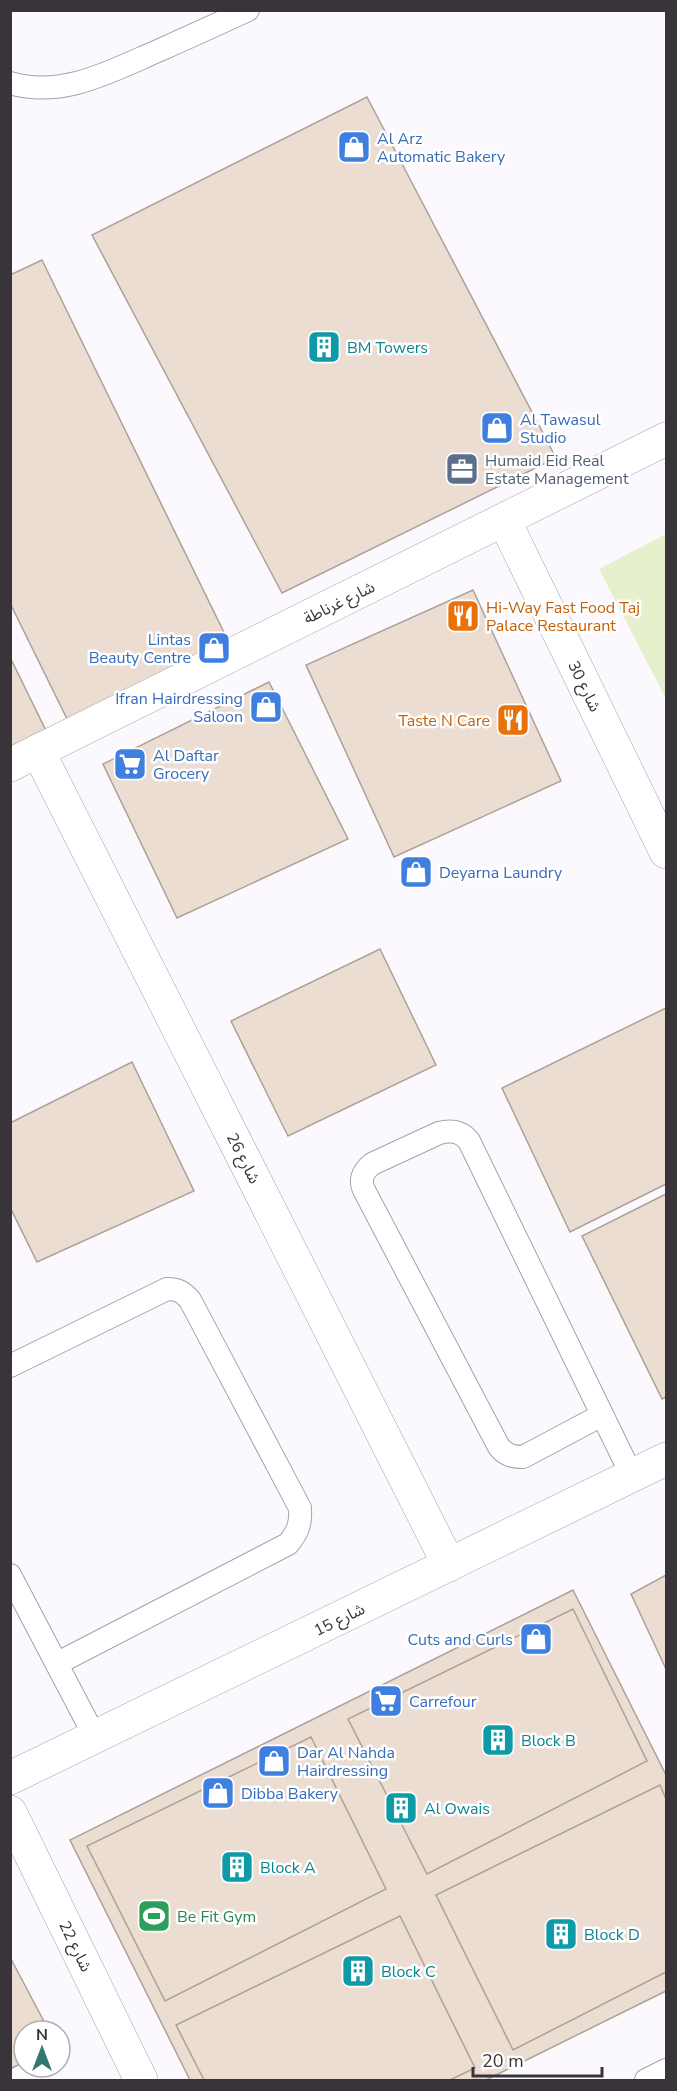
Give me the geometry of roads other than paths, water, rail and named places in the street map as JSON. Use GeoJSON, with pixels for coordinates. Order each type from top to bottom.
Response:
{"type":"FeatureCollection","features":[{"type":"Feature","properties":{"kind":"street","name":"شارع غرناطة"},"geometry":{"type":"LineString","coordinates":[[25,758],[666,439]]}},
{"type":"Feature","properties":{"kind":"street","name":"شارع 30"},"geometry":{"type":"LineString","coordinates":[[504,520],[666,852]]}},
{"type":"Feature","properties":{"kind":"street","name":"شارع 26"},"geometry":{"type":"LineString","coordinates":[[25,758],[449,1565]]}},
{"type":"Feature","properties":{"kind":"street","name":"شارع 15"},"geometry":{"type":"LineString","coordinates":[[10,1778],[666,1459]]}},
{"type":"Feature","properties":{"kind":"street","name":"شارع 22"},"geometry":{"type":"LineString","coordinates":[[10,1812],[141,2080]]}},
{"type":"Feature","properties":{"kind":"lane"},"geometry":{"type":"LineString","coordinates":[[10,83],[44,87],[73,85],[101,76],[248,10]]}},
{"type":"Feature","properties":{"kind":"lane"},"geometry":{"type":"LineString","coordinates":[[602,1415],[523,1457],[506,1454],[499,1447],[364,1192],[361,1185],[365,1169],[439,1133],[447,1131],[464,1134],[632,1476]]}},
{"type":"Feature","properties":{"kind":"lane"},"geometry":{"type":"LineString","coordinates":[[10,1366],[167,1289],[176,1289],[190,1300],[300,1508],[301,1521],[297,1534],[288,1544],[58,1663]]}},
{"type":"Feature","properties":{"kind":"lane"},"geometry":{"type":"LineString","coordinates":[[10,1575],[95,1737]]}},
{"type":"Feature","properties":{"kind":"lane"},"geometry":{"type":"LineString","coordinates":[[646,2080],[666,2070]]}},
{"type":"Feature","properties":{"kind":"place","name":"Al Arz Automatic Bakery"},"geometry":{"type":"Point","coordinates":[354,147]}},
{"type":"Feature","properties":{"kind":"place","name":"BM Towers"},"geometry":{"type":"Point","coordinates":[324,347]}},
{"type":"Feature","properties":{"kind":"place","name":"Al Tawasul Studio"},"geometry":{"type":"Point","coordinates":[497,428]}},
{"type":"Feature","properties":{"kind":"place","name":"Humaid Eid Real Estate Management"},"geometry":{"type":"Point","coordinates":[462,469]}},
{"type":"Feature","properties":{"kind":"place","name":"Hi-Way Fast Food Taj Palace Restaurant"},"geometry":{"type":"Point","coordinates":[463,616]}},
{"type":"Feature","properties":{"kind":"place","name":"Lintas Beauty Centre"},"geometry":{"type":"Point","coordinates":[214,648]}},
{"type":"Feature","properties":{"kind":"place","name":"Ifran Hairdressing Saloon"},"geometry":{"type":"Point","coordinates":[266,707]}},
{"type":"Feature","properties":{"kind":"place","name":"Taste N Care"},"geometry":{"type":"Point","coordinates":[513,720]}},
{"type":"Feature","properties":{"kind":"place","name":"Al Daftar Grocery"},"geometry":{"type":"Point","coordinates":[130,764]}},
{"type":"Feature","properties":{"kind":"place","name":"Deyarna Laundry"},"geometry":{"type":"Point","coordinates":[416,872]}},
{"type":"Feature","properties":{"kind":"place","name":"Cuts and Curls"},"geometry":{"type":"Point","coordinates":[536,1639]}},
{"type":"Feature","properties":{"kind":"place","name":"Carrefour"},"geometry":{"type":"Point","coordinates":[386,1701]}},
{"type":"Feature","properties":{"kind":"place","name":"Block B"},"geometry":{"type":"Point","coordinates":[498,1740]}},
{"type":"Feature","properties":{"kind":"place","name":"Dar Al Nahda Hairdressing"},"geometry":{"type":"Point","coordinates":[274,1761]}},
{"type":"Feature","properties":{"kind":"place","name":"Dibba Bakery"},"geometry":{"type":"Point","coordinates":[218,1793]}},
{"type":"Feature","properties":{"kind":"place","name":"Al Owais"},"geometry":{"type":"Point","coordinates":[401,1808]}},
{"type":"Feature","properties":{"kind":"place","name":"Block A"},"geometry":{"type":"Point","coordinates":[237,1867]}},
{"type":"Feature","properties":{"kind":"place","name":"Be Fit Gym"},"geometry":{"type":"Point","coordinates":[154,1916]}},
{"type":"Feature","properties":{"kind":"place","name":"Block D"},"geometry":{"type":"Point","coordinates":[561,1934]}},
{"type":"Feature","properties":{"kind":"place","name":"Block C"},"geometry":{"type":"Point","coordinates":[358,1971]}}]}
